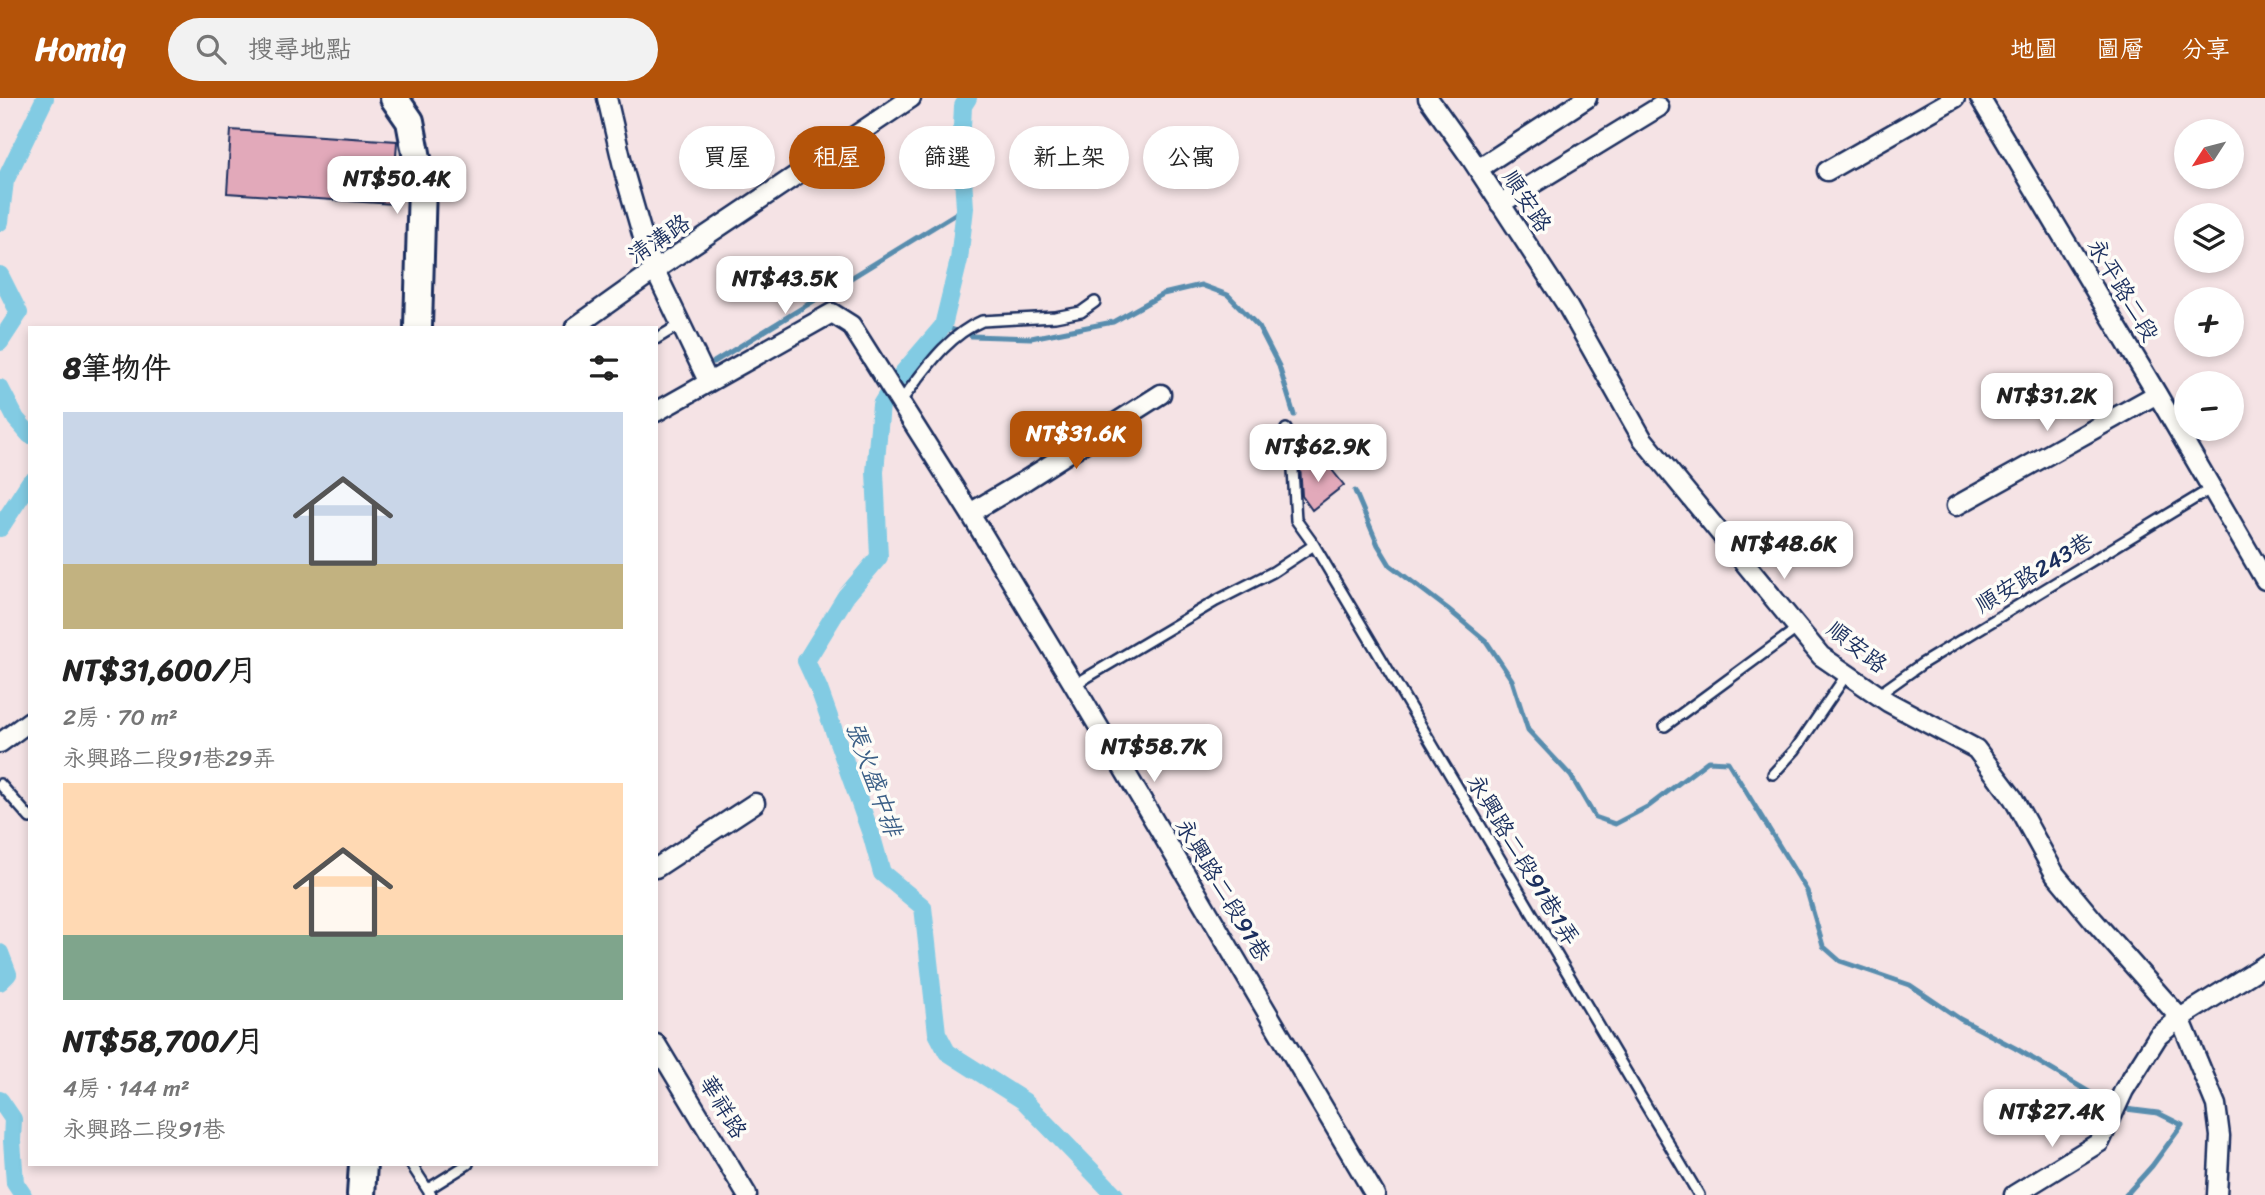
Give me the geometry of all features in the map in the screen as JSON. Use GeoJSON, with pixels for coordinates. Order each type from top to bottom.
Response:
{"type":"FeatureCollection","features":[{"type":"Feature","properties":{"kind":"street"},"geometry":{"type":"LineString","coordinates":[[394,98],[410,121],[422,186],[418,326]]}},
{"type":"Feature","properties":{"kind":"street"},"geometry":{"type":"LineString","coordinates":[[607,98],[625,175],[649,258],[708,381]]}},
{"type":"Feature","properties":{"kind":"street","name":"清溝路"},"geometry":{"type":"LineString","coordinates":[[576,326],[911,98]]}},
{"type":"Feature","properties":{"kind":"street","name":"順安路"},"geometry":{"type":"LineString","coordinates":[[1428,98],[1568,307],[1642,438],[1821,656],[1878,695],[1976,749],[2012,798],[2055,874],[2180,1018],[2216,1105],[2220,1136],[2217,1195]]}},
{"type":"Feature","properties":{"kind":"street"},"geometry":{"type":"LineString","coordinates":[[1478,169],[1587,98]]}},
{"type":"Feature","properties":{"kind":"street"},"geometry":{"type":"LineString","coordinates":[[1827,171],[1955,98]]}},
{"type":"Feature","properties":{"kind":"street","name":"永平路二段"},"geometry":{"type":"LineString","coordinates":[[1980,98],[2265,580]]}},
{"type":"Feature","properties":{"kind":"street"},"geometry":{"type":"LineString","coordinates":[[1500,204],[1660,107]]}},
{"type":"Feature","properties":{"kind":"street","name":"永興路二段91巷"},"geometry":{"type":"LineString","coordinates":[[658,411],[832,313],[851,325],[970,513],[1074,685],[1375,1195]]}},
{"type":"Feature","properties":{"kind":"street"},"geometry":{"type":"LineString","coordinates":[[970,513],[1161,394]]}},
{"type":"Feature","properties":{"kind":"street"},"geometry":{"type":"LineString","coordinates":[[1956,506],[2157,394]]}},
{"type":"Feature","properties":{"kind":"street"},"geometry":{"type":"LineString","coordinates":[[0,743],[28,722]]}},
{"type":"Feature","properties":{"kind":"street"},"geometry":{"type":"LineString","coordinates":[[658,867],[755,803]]}},
{"type":"Feature","properties":{"kind":"street"},"geometry":{"type":"LineString","coordinates":[[2014,1195],[2100,1142],[2124,1090],[2158,1036],[2180,1018],[2265,965]]}},
{"type":"Feature","properties":{"kind":"street","name":"華祥路"},"geometry":{"type":"LineString","coordinates":[[658,1047],[747,1195]]}},
{"type":"Feature","properties":{"kind":"street"},"geometry":{"type":"LineString","coordinates":[[361,1195],[363,1166]]}},
{"type":"Feature","properties":{"kind":"lane"},"geometry":{"type":"LineString","coordinates":[[894,393],[974,324],[1081,312],[1095,302]]}},
{"type":"Feature","properties":{"kind":"lane"},"geometry":{"type":"LineString","coordinates":[[658,338],[681,324]]}},
{"type":"Feature","properties":{"kind":"lane","name":"永興路二段91巷1弄"},"geometry":{"type":"LineString","coordinates":[[1286,429],[1292,453],[1296,520],[1314,545],[1699,1195]]}},
{"type":"Feature","properties":{"kind":"lane","name":"順安路243巷"},"geometry":{"type":"LineString","coordinates":[[1878,695],[1923,663],[2212,488]]}},
{"type":"Feature","properties":{"kind":"lane"},"geometry":{"type":"LineString","coordinates":[[1074,685],[1216,601],[1273,572],[1314,545]]}},
{"type":"Feature","properties":{"kind":"lane"},"geometry":{"type":"LineString","coordinates":[[1665,726],[1798,628]]}},
{"type":"Feature","properties":{"kind":"lane"},"geometry":{"type":"LineString","coordinates":[[1773,774],[1795,750],[1847,674]]}},
{"type":"Feature","properties":{"kind":"lane"},"geometry":{"type":"LineString","coordinates":[[0,784],[28,816]]}},
{"type":"Feature","properties":{"kind":"lane"},"geometry":{"type":"LineString","coordinates":[[412,1166],[429,1192],[465,1166]]}},
{"type":"Feature","properties":{"kind":"building"},"geometry":{"type":"Polygon","coordinates":[[[231,130],[397,141],[393,204],[227,193],[231,130]]]}},
{"type":"Feature","properties":{"kind":"building"},"geometry":{"type":"Polygon","coordinates":[[[1310,460],[1317,472],[1328,465],[1344,485],[1312,510],[1302,496],[1300,466],[1310,460]]]}},
{"type":"Feature","properties":{"kind":"waterway"},"geometry":{"type":"LineString","coordinates":[[0,222],[5,181],[45,98]]}},
{"type":"Feature","properties":{"kind":"waterway","name":"張火盛中排"},"geometry":{"type":"LineString","coordinates":[[968,98],[963,106],[961,147],[965,208],[959,260],[943,326],[895,382],[881,405],[875,472],[879,557],[846,596],[806,661],[819,689],[872,837],[882,873],[923,907],[937,1033],[947,1052],[1024,1101],[1115,1195]]}},
{"type":"Feature","properties":{"kind":"waterway"},"geometry":{"type":"LineString","coordinates":[[714,362],[965,208]]}},
{"type":"Feature","properties":{"kind":"waterway"},"geometry":{"type":"LineString","coordinates":[[0,275],[19,313],[0,342]]}},
{"type":"Feature","properties":{"kind":"waterway"},"geometry":{"type":"LineString","coordinates":[[971,336],[1031,338],[1113,322],[1163,294],[1201,285],[1228,295],[1259,327],[1279,366],[1294,415]]}},
{"type":"Feature","properties":{"kind":"waterway"},"geometry":{"type":"LineString","coordinates":[[943,326],[954,330]]}},
{"type":"Feature","properties":{"kind":"waterway"},"geometry":{"type":"LineString","coordinates":[[0,388],[16,419],[28,433]]}},
{"type":"Feature","properties":{"kind":"waterway"},"geometry":{"type":"LineString","coordinates":[[0,528],[28,485]]}},
{"type":"Feature","properties":{"kind":"waterway"},"geometry":{"type":"LineString","coordinates":[[1355,491],[1378,545],[1390,565],[1486,641],[1512,680],[1528,730],[1571,776],[1595,817],[1615,824],[1649,806],[1708,761],[1728,762],[1807,891],[1823,946],[1840,961],[1910,985],[1960,1019],[2111,1105]]}},
{"type":"Feature","properties":{"kind":"waterway"},"geometry":{"type":"LineString","coordinates":[[0,953],[8,974],[0,982]]}},
{"type":"Feature","properties":{"kind":"waterway"},"geometry":{"type":"LineString","coordinates":[[0,1100],[13,1119],[15,1183],[23,1195]]}},
{"type":"Feature","properties":{"kind":"waterway"},"geometry":{"type":"LineString","coordinates":[[2126,1109],[2158,1113],[2182,1125],[2152,1166],[2126,1195]]}}]}
